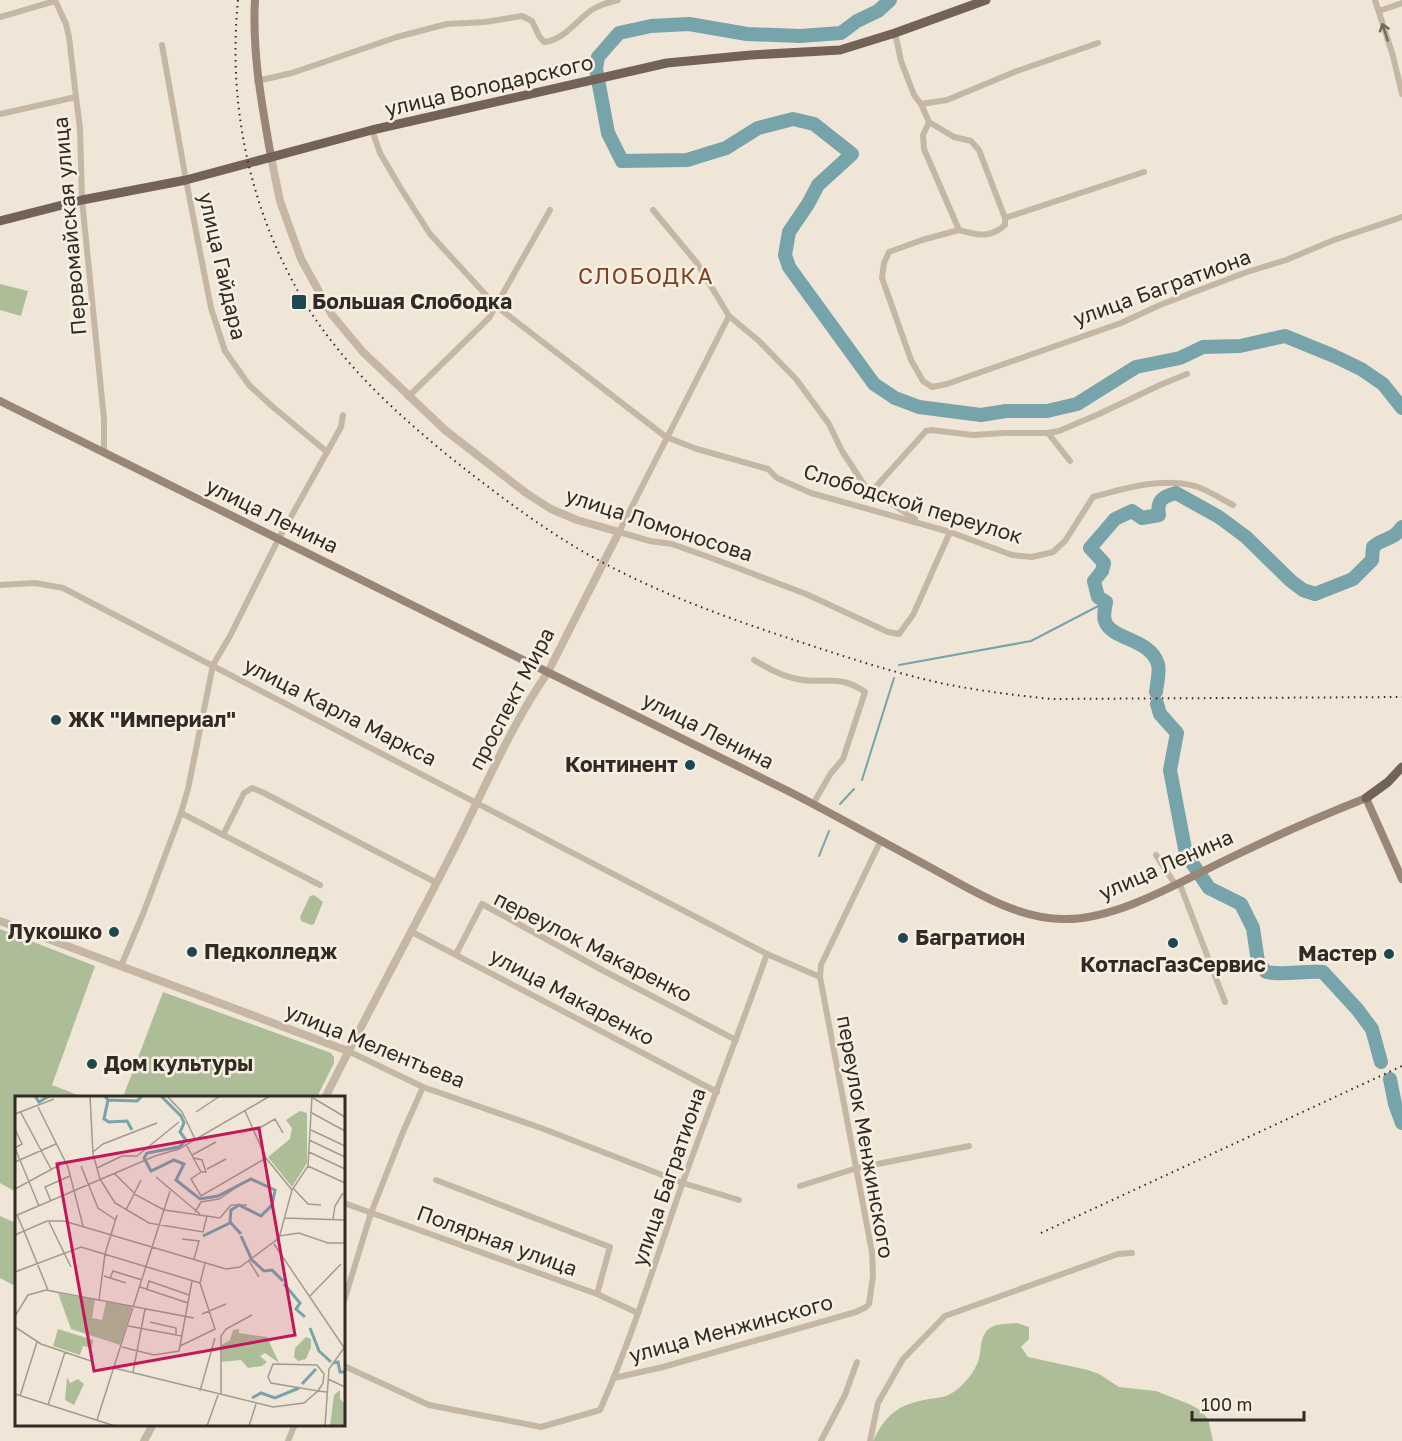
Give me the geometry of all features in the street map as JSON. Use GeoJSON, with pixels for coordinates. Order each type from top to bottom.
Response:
{"type":"FeatureCollection","features":[{"type":"Feature","properties":{"kind":"main road","name":"улица Ломоносова"},"geometry":{"type":"LineString","coordinates":[[255,0],[254,40],[257,81],[271,157]]}},
{"type":"Feature","properties":{"kind":"main road","name":"улица Володарского"},"geometry":{"type":"LineString","coordinates":[[0,221],[82,200],[186,180],[372,130],[667,63],[840,50],[896,33],[963,4],[986,0]]}},
{"type":"Feature","properties":{"kind":"main road","name":"улица Ленина"},"geometry":{"type":"LineString","coordinates":[[0,401],[813,804],[962,885],[1012,908],[1068,919],[1109,913],[1304,823],[1366,798],[1388,782],[1402,767]]}},
{"type":"Feature","properties":{"kind":"main road"},"geometry":{"type":"LineString","coordinates":[[1366,798],[1402,879]]}},
{"type":"Feature","properties":{"kind":"street"},"geometry":{"type":"LineString","coordinates":[[0,17],[55,0]]}},
{"type":"Feature","properties":{"kind":"street","name":"Первомайская улица"},"geometry":{"type":"LineString","coordinates":[[55,0],[69,37],[80,128],[82,200],[104,419],[104,452]]}},
{"type":"Feature","properties":{"kind":"street"},"geometry":{"type":"LineString","coordinates":[[257,81],[292,73],[396,37],[447,24],[485,22],[522,16],[532,21],[538,36],[544,42],[551,42],[594,8],[618,0]]}},
{"type":"Feature","properties":{"kind":"street"},"geometry":{"type":"LineString","coordinates":[[1375,0],[1393,56],[1402,94]]}},
{"type":"Feature","properties":{"kind":"street"},"geometry":{"type":"LineString","coordinates":[[1379,12],[1402,3]]}},
{"type":"Feature","properties":{"kind":"street"},"geometry":{"type":"LineString","coordinates":[[896,33],[901,61],[914,95],[929,122],[954,137],[971,141],[975,145],[1005,218],[1005,225],[995,233],[980,235],[959,230],[924,149],[923,135],[929,122]]}},
{"type":"Feature","properties":{"kind":"street"},"geometry":{"type":"LineString","coordinates":[[921,104],[947,100],[1017,71],[1098,43]]}},
{"type":"Feature","properties":{"kind":"street","name":"улица Гайдара"},"geometry":{"type":"LineString","coordinates":[[162,45],[211,308],[225,351],[249,385],[327,452]]}},
{"type":"Feature","properties":{"kind":"street"},"geometry":{"type":"LineString","coordinates":[[0,114],[76,97]]}},
{"type":"Feature","properties":{"kind":"street","name":"Слободской переулок"},"geometry":{"type":"LineString","coordinates":[[372,130],[380,153],[430,234],[496,306],[666,437],[698,449],[768,469],[777,477],[810,493],[922,523],[1012,555],[1032,557],[1053,552],[1065,541],[1093,497],[1125,488],[1170,483],[1195,486],[1233,505]]}},
{"type":"Feature","properties":{"kind":"street","name":"улица Ломоносова"},"geometry":{"type":"LineString","coordinates":[[271,157],[274,178],[286,220],[301,259],[320,295],[346,333],[408,397],[471,452],[540,502],[571,517],[650,541],[672,544],[714,559],[806,594],[888,632],[899,634],[913,615],[950,532]]}},
{"type":"Feature","properties":{"kind":"street"},"geometry":{"type":"LineString","coordinates":[[1005,218],[1144,172]]}},
{"type":"Feature","properties":{"kind":"street"},"geometry":{"type":"LineString","coordinates":[[408,397],[489,318],[549,210]]}},
{"type":"Feature","properties":{"kind":"street"},"geometry":{"type":"LineString","coordinates":[[653,210],[697,263],[729,316],[759,341],[796,379],[829,424],[865,486],[922,523]]}},
{"type":"Feature","properties":{"kind":"street","name":"улица Багратиона"},"geometry":{"type":"LineString","coordinates":[[959,230],[889,252],[884,263],[882,278],[911,360],[924,381],[932,387],[947,384],[1121,322],[1247,272],[1286,261],[1334,240],[1402,217]]}},
{"type":"Feature","properties":{"kind":"street","name":"проспект Мира"},"geometry":{"type":"LineString","coordinates":[[326,1096],[534,692],[548,672],[729,316]]}},
{"type":"Feature","properties":{"kind":"street"},"geometry":{"type":"LineString","coordinates":[[872,491],[926,431],[973,435],[1059,431],[1187,374]]}},
{"type":"Feature","properties":{"kind":"street"},"geometry":{"type":"LineString","coordinates":[[121,966],[181,813],[213,665],[278,540],[341,427],[343,415]]}},
{"type":"Feature","properties":{"kind":"street"},"geometry":{"type":"LineString","coordinates":[[1048,433],[1070,461]]}},
{"type":"Feature","properties":{"kind":"street","name":"улица Карла Маркса"},"geometry":{"type":"LineString","coordinates":[[0,585],[34,583],[63,588],[767,954],[820,977]]}},
{"type":"Feature","properties":{"kind":"street"},"geometry":{"type":"LineString","coordinates":[[754,660],[797,680],[830,679],[846,682],[865,692],[843,759],[831,773],[813,804]]}},
{"type":"Feature","properties":{"kind":"street"},"geometry":{"type":"LineString","coordinates":[[223,835],[244,793],[252,788],[437,883]]}},
{"type":"Feature","properties":{"kind":"street"},"geometry":{"type":"LineString","coordinates":[[181,813],[320,885]]}},
{"type":"Feature","properties":{"kind":"street"},"geometry":{"type":"LineString","coordinates":[[820,977],[821,965],[881,840]]}},
{"type":"Feature","properties":{"kind":"street"},"geometry":{"type":"LineString","coordinates":[[1156,855],[1177,883],[1225,1002]]}},
{"type":"Feature","properties":{"kind":"street","name":"переулок Макаренко"},"geometry":{"type":"LineString","coordinates":[[456,954],[482,904],[736,1040]]}},
{"type":"Feature","properties":{"kind":"street","name":"улица Мелентьева"},"geometry":{"type":"LineString","coordinates":[[0,921],[348,1051],[423,1087],[541,1128],[683,1183],[739,1200]]}},
{"type":"Feature","properties":{"kind":"street","name":"улица Макаренко"},"geometry":{"type":"LineString","coordinates":[[412,932],[717,1092]]}},
{"type":"Feature","properties":{"kind":"street","name":"улица Багратиона"},"geometry":{"type":"LineString","coordinates":[[345,1366],[429,1405],[541,1427],[600,1410],[638,1313],[767,954]]}},
{"type":"Feature","properties":{"kind":"street","name":"переулок Менжинского"},"geometry":{"type":"LineString","coordinates":[[820,977],[872,1252],[873,1276],[869,1304],[856,1312]]}},
{"type":"Feature","properties":{"kind":"street"},"geometry":{"type":"LineString","coordinates":[[345,1298],[371,1213],[423,1087]]}},
{"type":"Feature","properties":{"kind":"street"},"geometry":{"type":"LineString","coordinates":[[800,1186],[857,1168],[969,1146]]}},
{"type":"Feature","properties":{"kind":"street"},"geometry":{"type":"LineString","coordinates":[[436,1180],[610,1247],[597,1294]]}},
{"type":"Feature","properties":{"kind":"street","name":"Полярная улица"},"geometry":{"type":"LineString","coordinates":[[345,1203],[597,1294],[638,1313]]}},
{"type":"Feature","properties":{"kind":"street"},"geometry":{"type":"LineString","coordinates":[[870,1441],[878,1403],[903,1359],[945,1316],[1118,1254],[1132,1253]]}},
{"type":"Feature","properties":{"kind":"street","name":"улица Менжинского"},"geometry":{"type":"LineString","coordinates":[[614,1378],[663,1367],[856,1312]]}},
{"type":"Feature","properties":{"kind":"street"},"geometry":{"type":"LineString","coordinates":[[821,1441],[845,1395],[857,1362]]}},
{"type":"Feature","properties":{"kind":"street"},"geometry":{"type":"LineString","coordinates":[[144,1441],[152,1426]]}},
{"type":"Feature","properties":{"kind":"street"},"geometry":{"type":"LineString","coordinates":[[288,1441],[295,1426]]}},
{"type":"Feature","properties":{"kind":"green space"},"geometry":{"type":"Polygon","coordinates":[[[0,284],[28,291],[21,316],[0,310],[0,284]]]}},
{"type":"Feature","properties":{"kind":"green space"},"geometry":{"type":"Polygon","coordinates":[[[314,895],[323,902],[314,924],[311,925],[301,921],[300,917],[310,896],[314,895]]]}},
{"type":"Feature","properties":{"kind":"green space"},"geometry":{"type":"Polygon","coordinates":[[[0,929],[95,966],[52,1085],[80,1096],[15,1096],[15,1191],[0,1183],[0,929]]]}},
{"type":"Feature","properties":{"kind":"green space"},"geometry":{"type":"Polygon","coordinates":[[[163,992],[331,1053],[334,1057],[334,1063],[318,1096],[123,1096],[163,992]]]}},
{"type":"Feature","properties":{"kind":"green space"},"geometry":{"type":"Polygon","coordinates":[[[0,1216],[15,1223],[15,1286],[0,1278],[0,1216]]]}},
{"type":"Feature","properties":{"kind":"green space"},"geometry":{"type":"Polygon","coordinates":[[[1017,1323],[1029,1327],[1029,1339],[1021,1347],[1028,1357],[1088,1370],[1119,1387],[1156,1391],[1189,1404],[1200,1410],[1208,1419],[1213,1441],[873,1441],[883,1424],[902,1407],[946,1396],[958,1388],[976,1366],[986,1331],[996,1325],[1017,1323]]]}},
{"type":"Feature","properties":{"kind":"waterway"},"geometry":{"type":"LineString","coordinates":[[890,0],[878,11],[857,21],[841,33],[800,36],[747,34],[689,24],[651,26],[619,33],[598,57],[596,69],[608,133],[622,161],[687,160],[726,148],[758,128],[793,119],[814,124],[852,154],[818,185],[789,232],[785,255],[789,267],[874,384],[895,398],[919,407],[981,415],[1006,411],[1047,411],[1077,404],[1136,367],[1180,358],[1203,347],[1240,346],[1285,336],[1361,369],[1383,384],[1402,408]]}},
{"type":"Feature","properties":{"kind":"waterway"},"geometry":{"type":"LineString","coordinates":[[1156,692],[1159,667],[1154,655],[1109,627],[1104,616],[1106,602],[1098,597],[1094,581],[1102,571],[1104,563],[1090,548],[1115,519],[1132,511],[1142,518],[1159,515],[1158,510],[1162,499],[1176,493],[1219,517],[1246,537],[1291,581],[1303,590],[1315,594],[1353,579],[1372,560],[1373,547],[1395,535],[1402,527]]}},
{"type":"Feature","properties":{"kind":"waterway"},"geometry":{"type":"LineString","coordinates":[[899,665],[1031,641],[1106,602]]}},
{"type":"Feature","properties":{"kind":"waterway"},"geometry":{"type":"LineString","coordinates":[[862,780],[894,678]]}},
{"type":"Feature","properties":{"kind":"waterway"},"geometry":{"type":"LineString","coordinates":[[1157,704],[1160,714],[1177,733],[1170,770],[1186,854],[1209,888],[1241,904],[1253,928],[1258,962],[1266,972],[1323,972],[1372,1029],[1381,1062]]}},
{"type":"Feature","properties":{"kind":"waterway"},"geometry":{"type":"LineString","coordinates":[[840,804],[854,789]]}},
{"type":"Feature","properties":{"kind":"waterway"},"geometry":{"type":"LineString","coordinates":[[819,856],[829,831]]}},
{"type":"Feature","properties":{"kind":"waterway"},"geometry":{"type":"LineString","coordinates":[[1390,1079],[1402,1123]]}},
{"type":"Feature","properties":{"kind":"railway"},"geometry":{"type":"LineString","coordinates":[[238,0],[236,76],[239,114],[246,151],[267,224],[281,259],[299,293],[330,340],[387,402],[451,458],[499,495],[582,551],[629,576],[728,617],[862,662],[958,686],[1051,699],[1402,697]]}},
{"type":"Feature","properties":{"kind":"railway"},"geometry":{"type":"LineString","coordinates":[[1041,1233],[1402,1066]]}},
{"type":"Feature","properties":{"kind":"place","name":"Большая Слободка"},"geometry":{"type":"Point","coordinates":[299,302]}},
{"type":"Feature","properties":{"kind":"place","name":"ЖК \"Империал\""},"geometry":{"type":"Point","coordinates":[56,720]}},
{"type":"Feature","properties":{"kind":"place","name":"Континент"},"geometry":{"type":"Point","coordinates":[690,765]}},
{"type":"Feature","properties":{"kind":"place","name":"Лукошко"},"geometry":{"type":"Point","coordinates":[114,932]}},
{"type":"Feature","properties":{"kind":"place","name":"Багратион"},"geometry":{"type":"Point","coordinates":[903,938]}},
{"type":"Feature","properties":{"kind":"place","name":"КотласГазСервис"},"geometry":{"type":"Point","coordinates":[1173,943]}},
{"type":"Feature","properties":{"kind":"place","name":"Педколледж"},"geometry":{"type":"Point","coordinates":[192,952]}},
{"type":"Feature","properties":{"kind":"place","name":"Мастер"},"geometry":{"type":"Point","coordinates":[1389,954]}},
{"type":"Feature","properties":{"kind":"place","name":"Дом культуры"},"geometry":{"type":"Point","coordinates":[92,1064]}},
{"type":"Feature","properties":{"kind":"district","name":"СЛОБОДКА"},"geometry":{"type":"Point","coordinates":[646,276]}}]}
